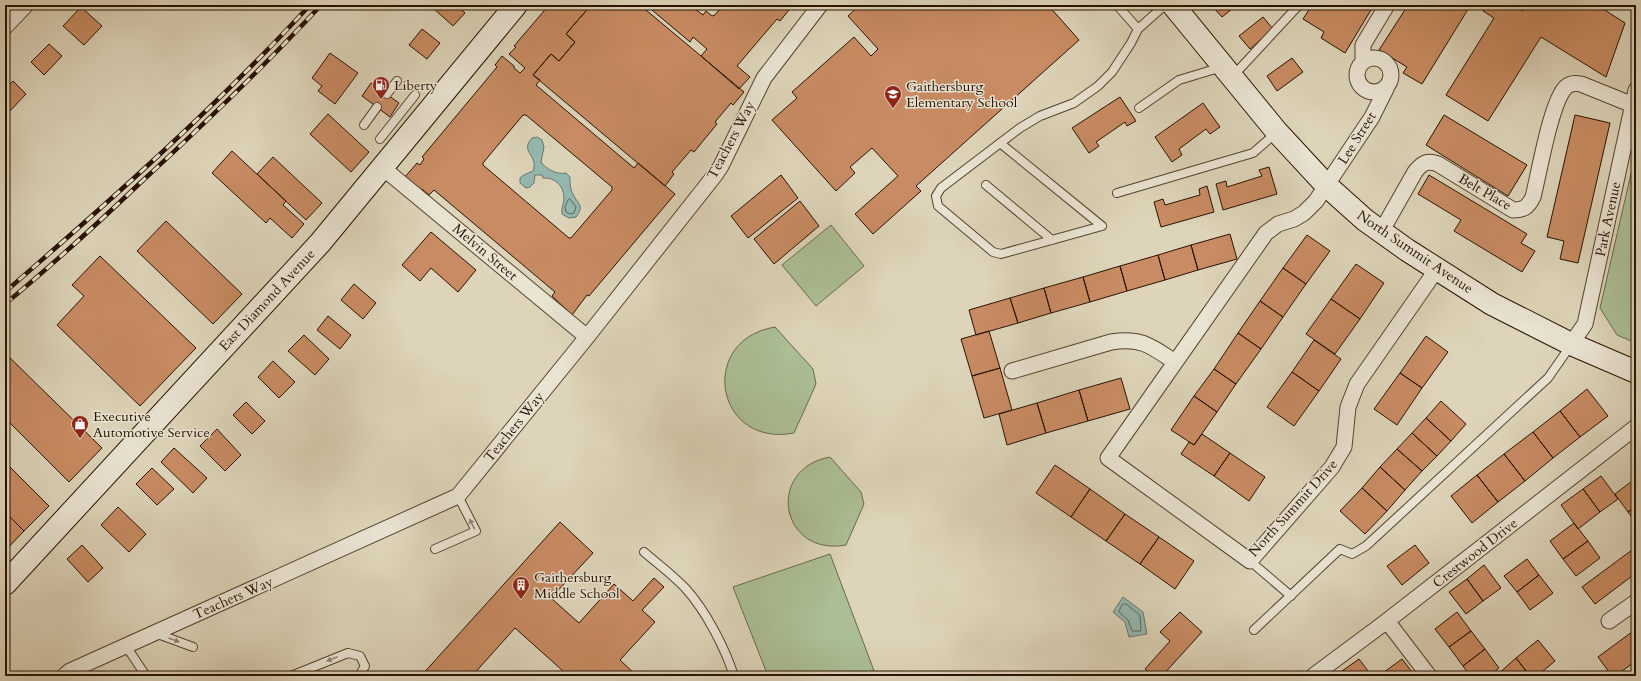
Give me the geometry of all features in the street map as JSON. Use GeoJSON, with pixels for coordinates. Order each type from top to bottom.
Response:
{"type":"FeatureCollection","features":[{"type":"Feature","properties":{"kind":"street"},"geometry":{"type":"LineString","coordinates":[[5,26],[26,5]]}},
{"type":"Feature","properties":{"kind":"street","name":"East Diamond Avenue"},"geometry":{"type":"LineString","coordinates":[[5,584],[320,243],[516,5]]}},
{"type":"Feature","properties":{"kind":"street","name":"Teachers Way"},"geometry":{"type":"LineString","coordinates":[[64,676],[70,671],[458,496],[587,337],[715,175],[721,166],[764,78],[820,5]]}},
{"type":"Feature","properties":{"kind":"street","name":"North Summit Avenue"},"geometry":{"type":"LineString","coordinates":[[1173,5],[1277,132],[1327,186],[1346,204],[1381,232],[1492,304],[1571,344],[1636,372]]}},
{"type":"Feature","properties":{"kind":"street","name":"Lee Street"},"geometry":{"type":"LineString","coordinates":[[1386,89],[1373,93],[1367,91],[1357,79],[1357,70],[1363,61],[1363,45],[1387,5]]}},
{"type":"Feature","properties":{"kind":"street","name":"Lee Street"},"geometry":{"type":"LineString","coordinates":[[1327,186],[1372,117],[1391,78],[1391,72],[1386,62],[1373,57],[1363,61]]}},
{"type":"Feature","properties":{"kind":"street","name":"Belt Place"},"geometry":{"type":"LineString","coordinates":[[1381,232],[1415,172],[1422,164],[1430,162],[1438,164],[1513,210],[1521,210],[1529,206],[1533,197],[1554,112],[1566,86],[1574,83],[1581,84],[1633,105]]}},
{"type":"Feature","properties":{"kind":"street","name":"Park Avenue"},"geometry":{"type":"LineString","coordinates":[[1571,344],[1585,324],[1636,90]]}},
{"type":"Feature","properties":{"kind":"street","name":"Melvin Street"},"geometry":{"type":"LineString","coordinates":[[382,168],[587,337]]}},
{"type":"Feature","properties":{"kind":"street","name":"North Summit Drive"},"geometry":{"type":"LineString","coordinates":[[1327,186],[1304,213],[1294,219],[1278,224],[1266,233],[1108,458],[1250,561],[1332,467],[1344,447],[1348,407],[1357,384],[1437,269]]}},
{"type":"Feature","properties":{"kind":"street"},"geometry":{"type":"LineString","coordinates":[[1012,371],[1111,342],[1126,340],[1140,342],[1153,347],[1175,362]]}},
{"type":"Feature","properties":{"kind":"street","name":"Crestwood Drive"},"geometry":{"type":"LineString","coordinates":[[1313,676],[1388,621],[1636,427]]}},
{"type":"Feature","properties":{"kind":"street"},"geometry":{"type":"LineString","coordinates":[[1609,621],[1636,602]]}},
{"type":"Feature","properties":{"kind":"street"},"geometry":{"type":"LineString","coordinates":[[1388,621],[1429,676]]}},
{"type":"Feature","properties":{"kind":"lane"},"geometry":{"type":"LineString","coordinates":[[1117,5],[1138,29]]}},
{"type":"Feature","properties":{"kind":"lane"},"geometry":{"type":"LineString","coordinates":[[1000,143],[1102,226],[1001,254],[993,252],[938,206],[936,196],[941,188],[1000,143],[1020,128],[1040,116],[1074,103],[1098,86],[1112,72],[1131,43],[1138,29],[1165,5]]}},
{"type":"Feature","properties":{"kind":"lane"},"geometry":{"type":"LineString","coordinates":[[1139,108],[1179,80],[1227,72],[1299,5]]}},
{"type":"Feature","properties":{"kind":"lane"},"geometry":{"type":"LineString","coordinates":[[386,94],[397,80]]}},
{"type":"Feature","properties":{"kind":"lane"},"geometry":{"type":"LineString","coordinates":[[380,139],[415,96]]}},
{"type":"Feature","properties":{"kind":"lane"},"geometry":{"type":"LineString","coordinates":[[364,125],[377,107]]}},
{"type":"Feature","properties":{"kind":"lane"},"geometry":{"type":"LineString","coordinates":[[1118,193],[1253,153],[1277,132]]}},
{"type":"Feature","properties":{"kind":"lane"},"geometry":{"type":"LineString","coordinates":[[986,185],[1052,240]]}},
{"type":"Feature","properties":{"kind":"lane"},"geometry":{"type":"LineString","coordinates":[[1254,630],[1340,549],[1352,554],[1366,546],[1548,378],[1571,344]]}},
{"type":"Feature","properties":{"kind":"lane"},"geometry":{"type":"LineString","coordinates":[[435,549],[476,532],[458,496]]}},
{"type":"Feature","properties":{"kind":"lane"},"geometry":{"type":"LineString","coordinates":[[644,552],[686,588],[701,609],[725,651],[734,676]]}},
{"type":"Feature","properties":{"kind":"lane"},"geometry":{"type":"LineString","coordinates":[[1250,561],[1291,596]]}},
{"type":"Feature","properties":{"kind":"lane"},"geometry":{"type":"LineString","coordinates":[[155,633],[193,647]]}},
{"type":"Feature","properties":{"kind":"lane"},"geometry":{"type":"LineString","coordinates":[[126,646],[146,676]]}},
{"type":"Feature","properties":{"kind":"lane"},"geometry":{"type":"LineString","coordinates":[[291,676],[348,652],[360,656],[365,666],[359,676]]}},
{"type":"Feature","properties":{"kind":"green space"},"geometry":{"type":"Polygon","coordinates":[[[1636,152],[1636,343],[1617,335],[1600,308],[1636,152]]]}},
{"type":"Feature","properties":{"kind":"green space"},"geometry":{"type":"Polygon","coordinates":[[[831,225],[864,266],[816,306],[782,265],[831,225]]]}},
{"type":"Feature","properties":{"kind":"green space"},"geometry":{"type":"Polygon","coordinates":[[[775,327],[813,369],[816,384],[794,433],[767,433],[747,425],[733,409],[726,390],[726,370],[734,351],[750,336],[775,327]]]}},
{"type":"Feature","properties":{"kind":"green space"},"geometry":{"type":"Polygon","coordinates":[[[830,457],[861,492],[864,504],[846,545],[824,545],[807,538],[795,526],[789,510],[789,493],[796,478],[809,465],[830,457]]]}},
{"type":"Feature","properties":{"kind":"green space"},"geometry":{"type":"Polygon","coordinates":[[[830,554],[876,676],[768,676],[733,587],[830,554]]]}},
{"type":"Feature","properties":{"kind":"water"},"geometry":{"type":"Polygon","coordinates":[[[537,137],[542,140],[544,147],[541,162],[552,171],[566,173],[570,177],[571,190],[580,205],[579,213],[576,217],[569,218],[562,214],[564,194],[561,186],[555,181],[543,178],[542,175],[535,175],[534,183],[530,187],[526,188],[520,183],[520,178],[533,171],[534,161],[528,147],[532,138],[537,137]]]}},
{"type":"Feature","properties":{"kind":"water"},"geometry":{"type":"Polygon","coordinates":[[[1123,597],[1143,612],[1147,634],[1129,637],[1125,622],[1113,612],[1123,597]]]}},
{"type":"Feature","properties":{"kind":"building"},"geometry":{"type":"Polygon","coordinates":[[[435,5],[456,5],[465,13],[453,26],[433,8],[435,5]]]}},
{"type":"Feature","properties":{"kind":"building"},"geometry":{"type":"Polygon","coordinates":[[[549,5],[591,5],[566,34],[575,42],[559,61],[551,54],[533,75],[540,80],[536,85],[634,168],[638,163],[675,194],[589,296],[587,295],[572,315],[552,296],[555,292],[434,190],[429,195],[422,189],[420,191],[404,178],[417,163],[420,165],[424,159],[422,157],[497,67],[495,65],[502,56],[520,73],[525,68],[509,54],[516,47],[514,46],[549,5]],[[523,115],[483,163],[483,165],[569,238],[571,238],[612,190],[612,187],[526,115],[523,115]]]}},
{"type":"Feature","properties":{"kind":"building"},"geometry":{"type":"Polygon","coordinates":[[[591,5],[640,5],[744,92],[733,105],[731,103],[715,122],[717,124],[694,152],[691,150],[672,172],[674,174],[665,186],[533,75],[551,54],[559,61],[575,42],[566,34],[591,5]]]}},
{"type":"Feature","properties":{"kind":"building"},"geometry":{"type":"Polygon","coordinates":[[[646,5],[690,5],[703,15],[706,11],[712,16],[715,15],[723,5],[793,5],[780,21],[777,19],[737,66],[750,77],[739,89],[701,56],[707,49],[693,37],[690,42],[646,5]]]}},
{"type":"Feature","properties":{"kind":"building","name":"Gaithersburg Elementary School"},"geometry":{"type":"Polygon","coordinates":[[[860,5],[866,10],[871,5],[1048,5],[1079,40],[916,186],[921,191],[873,234],[855,214],[898,176],[872,148],[850,167],[855,173],[836,191],[772,120],[797,98],[792,92],[854,37],[871,56],[878,49],[848,16],[860,5]]]}},
{"type":"Feature","properties":{"kind":"building"},"geometry":{"type":"Polygon","coordinates":[[[1211,5],[1237,5],[1222,17],[1211,5]]]}},
{"type":"Feature","properties":{"kind":"building"},"geometry":{"type":"Polygon","coordinates":[[[1312,5],[1374,5],[1345,53],[1321,38],[1324,32],[1303,19],[1312,5]]]}},
{"type":"Feature","properties":{"kind":"building"},"geometry":{"type":"Polygon","coordinates":[[[1408,5],[1480,5],[1477,10],[1470,6],[1422,84],[1403,73],[1407,67],[1379,50],[1408,5]]]}},
{"type":"Feature","properties":{"kind":"building"},"geometry":{"type":"Polygon","coordinates":[[[1487,5],[1513,5],[1523,11],[1527,5],[1597,5],[1625,23],[1606,77],[1541,37],[1488,121],[1446,95],[1494,18],[1483,11],[1487,5]]]}},
{"type":"Feature","properties":{"kind":"building"},"geometry":{"type":"Polygon","coordinates":[[[81,7],[102,26],[84,45],[63,26],[81,7]]]}},
{"type":"Feature","properties":{"kind":"building"},"geometry":{"type":"Polygon","coordinates":[[[1263,17],[1273,29],[1250,49],[1239,36],[1263,17]]]}},
{"type":"Feature","properties":{"kind":"building"},"geometry":{"type":"Polygon","coordinates":[[[422,29],[440,43],[427,59],[409,45],[422,29]]]}},
{"type":"Feature","properties":{"kind":"building"},"geometry":{"type":"Polygon","coordinates":[[[49,44],[62,56],[44,75],[31,62],[49,44]]]}},
{"type":"Feature","properties":{"kind":"building"},"geometry":{"type":"Polygon","coordinates":[[[330,53],[358,73],[335,104],[318,91],[322,86],[312,78],[330,53]]]}},
{"type":"Feature","properties":{"kind":"building"},"geometry":{"type":"Polygon","coordinates":[[[1292,58],[1303,72],[1277,91],[1267,76],[1292,58]]]}},
{"type":"Feature","properties":{"kind":"building"},"geometry":{"type":"Polygon","coordinates":[[[13,81],[26,94],[8,113],[5,110],[5,90],[13,81]]]}},
{"type":"Feature","properties":{"kind":"building","name":"Liberty"},"geometry":{"type":"Polygon","coordinates":[[[371,83],[399,103],[390,117],[362,96],[371,83]]]}},
{"type":"Feature","properties":{"kind":"building"},"geometry":{"type":"Polygon","coordinates":[[[1120,97],[1136,121],[1127,126],[1125,122],[1096,142],[1099,146],[1089,153],[1072,128],[1120,97]]]}},
{"type":"Feature","properties":{"kind":"building"},"geometry":{"type":"Polygon","coordinates":[[[1203,103],[1220,127],[1210,134],[1206,129],[1179,149],[1182,155],[1172,162],[1155,137],[1203,103]]]}},
{"type":"Feature","properties":{"kind":"building"},"geometry":{"type":"Polygon","coordinates":[[[328,114],[369,152],[351,172],[310,134],[328,114]]]}},
{"type":"Feature","properties":{"kind":"building"},"geometry":{"type":"Polygon","coordinates":[[[1444,115],[1527,165],[1508,196],[1426,145],[1444,115]]]}},
{"type":"Feature","properties":{"kind":"building"},"geometry":{"type":"Polygon","coordinates":[[[1575,115],[1610,123],[1578,263],[1560,259],[1564,241],[1547,237],[1575,115]]]}},
{"type":"Feature","properties":{"kind":"building"},"geometry":{"type":"Polygon","coordinates":[[[232,151],[286,201],[283,205],[304,224],[292,238],[270,218],[266,223],[212,173],[232,151]]]}},
{"type":"Feature","properties":{"kind":"building"},"geometry":{"type":"Polygon","coordinates":[[[273,157],[322,203],[306,220],[257,174],[273,157]]]}},
{"type":"Feature","properties":{"kind":"building"},"geometry":{"type":"Polygon","coordinates":[[[1269,167],[1277,194],[1223,210],[1216,184],[1226,181],[1227,187],[1262,176],[1259,170],[1269,167]]]}},
{"type":"Feature","properties":{"kind":"building"},"geometry":{"type":"Polygon","coordinates":[[[781,175],[798,198],[748,238],[731,216],[781,175]]]}},
{"type":"Feature","properties":{"kind":"building"},"geometry":{"type":"Polygon","coordinates":[[[1429,175],[1527,234],[1521,243],[1535,251],[1522,272],[1454,231],[1461,220],[1418,194],[1429,175]]]}},
{"type":"Feature","properties":{"kind":"building"},"geometry":{"type":"Polygon","coordinates":[[[1207,186],[1214,212],[1161,227],[1154,202],[1163,199],[1165,205],[1200,195],[1199,189],[1207,186]]]}},
{"type":"Feature","properties":{"kind":"building"},"geometry":{"type":"Polygon","coordinates":[[[800,201],[819,226],[774,264],[754,239],[800,201]]]}},
{"type":"Feature","properties":{"kind":"building"},"geometry":{"type":"Polygon","coordinates":[[[166,221],[242,294],[213,324],[137,251],[166,221]]]}},
{"type":"Feature","properties":{"kind":"building"},"geometry":{"type":"Polygon","coordinates":[[[431,232],[476,270],[458,292],[431,268],[420,281],[402,265],[431,232]]]}},
{"type":"Feature","properties":{"kind":"building"},"geometry":{"type":"Polygon","coordinates":[[[1230,234],[1237,259],[1198,270],[1191,245],[1230,234]]]}},
{"type":"Feature","properties":{"kind":"building"},"geometry":{"type":"Polygon","coordinates":[[[1307,235],[1330,251],[1306,284],[1283,268],[1307,235]]]}},
{"type":"Feature","properties":{"kind":"building"},"geometry":{"type":"Polygon","coordinates":[[[1191,245],[1198,270],[1165,280],[1158,255],[1191,245]]]}},
{"type":"Feature","properties":{"kind":"building"},"geometry":{"type":"Polygon","coordinates":[[[1158,255],[1165,280],[1127,291],[1120,266],[1158,255]]]}},
{"type":"Feature","properties":{"kind":"building"},"geometry":{"type":"Polygon","coordinates":[[[100,256],[196,348],[140,406],[57,325],[84,296],[72,285],[100,256]]]}},
{"type":"Feature","properties":{"kind":"building"},"geometry":{"type":"Polygon","coordinates":[[[1356,264],[1384,283],[1360,319],[1331,299],[1356,264]]]}},
{"type":"Feature","properties":{"kind":"building"},"geometry":{"type":"Polygon","coordinates":[[[1120,266],[1127,291],[1090,302],[1083,277],[1120,266]]]}},
{"type":"Feature","properties":{"kind":"building"},"geometry":{"type":"Polygon","coordinates":[[[1283,268],[1306,284],[1283,317],[1260,301],[1283,268]]]}},
{"type":"Feature","properties":{"kind":"building"},"geometry":{"type":"Polygon","coordinates":[[[1083,277],[1090,302],[1051,313],[1044,288],[1083,277]]]}},
{"type":"Feature","properties":{"kind":"building"},"geometry":{"type":"Polygon","coordinates":[[[354,284],[376,303],[363,319],[341,300],[354,284]]]}},
{"type":"Feature","properties":{"kind":"building"},"geometry":{"type":"Polygon","coordinates":[[[1044,288],[1051,313],[1018,323],[1010,298],[1044,288]]]}},
{"type":"Feature","properties":{"kind":"building"},"geometry":{"type":"Polygon","coordinates":[[[1010,298],[1018,323],[976,335],[969,310],[1010,298]]]}},
{"type":"Feature","properties":{"kind":"building"},"geometry":{"type":"Polygon","coordinates":[[[1331,299],[1360,319],[1335,354],[1306,334],[1331,299]]]}},
{"type":"Feature","properties":{"kind":"building"},"geometry":{"type":"Polygon","coordinates":[[[1260,301],[1283,317],[1261,349],[1238,333],[1260,301]]]}},
{"type":"Feature","properties":{"kind":"building"},"geometry":{"type":"Polygon","coordinates":[[[328,316],[351,335],[340,349],[317,330],[328,316]]]}},
{"type":"Feature","properties":{"kind":"building"},"geometry":{"type":"Polygon","coordinates":[[[989,331],[1000,368],[972,376],[961,339],[989,331]]]}},
{"type":"Feature","properties":{"kind":"building"},"geometry":{"type":"Polygon","coordinates":[[[1238,333],[1261,349],[1236,384],[1214,369],[1238,333]]]}},
{"type":"Feature","properties":{"kind":"building"},"geometry":{"type":"Polygon","coordinates":[[[304,335],[329,359],[315,375],[288,351],[304,335]]]}},
{"type":"Feature","properties":{"kind":"building"},"geometry":{"type":"Polygon","coordinates":[[[1426,336],[1448,352],[1422,388],[1400,373],[1426,336]]]}},
{"type":"Feature","properties":{"kind":"building"},"geometry":{"type":"Polygon","coordinates":[[[1314,340],[1341,359],[1319,391],[1292,372],[1314,340]]]}},
{"type":"Feature","properties":{"kind":"building"},"geometry":{"type":"Polygon","coordinates":[[[5,353],[102,448],[69,482],[5,418],[5,353]]]}},
{"type":"Feature","properties":{"kind":"building"},"geometry":{"type":"Polygon","coordinates":[[[273,361],[295,382],[279,398],[258,377],[273,361]]]}},
{"type":"Feature","properties":{"kind":"building"},"geometry":{"type":"Polygon","coordinates":[[[1000,368],[1012,410],[984,418],[972,376],[1000,368]]]}},
{"type":"Feature","properties":{"kind":"building"},"geometry":{"type":"Polygon","coordinates":[[[1214,369],[1236,384],[1217,412],[1194,396],[1214,369]]]}},
{"type":"Feature","properties":{"kind":"building"},"geometry":{"type":"Polygon","coordinates":[[[1292,372],[1319,391],[1294,426],[1267,407],[1292,372]]]}},
{"type":"Feature","properties":{"kind":"building"},"geometry":{"type":"Polygon","coordinates":[[[1400,373],[1422,388],[1397,425],[1374,409],[1400,373]]]}},
{"type":"Feature","properties":{"kind":"building"},"geometry":{"type":"Polygon","coordinates":[[[1121,378],[1130,409],[1088,421],[1079,390],[1121,378]]]}},
{"type":"Feature","properties":{"kind":"building"},"geometry":{"type":"Polygon","coordinates":[[[1587,389],[1608,416],[1580,437],[1560,411],[1587,389]]]}},
{"type":"Feature","properties":{"kind":"building"},"geometry":{"type":"Polygon","coordinates":[[[1079,390],[1088,421],[1046,433],[1037,403],[1079,390]]]}},
{"type":"Feature","properties":{"kind":"building"},"geometry":{"type":"Polygon","coordinates":[[[1194,396],[1217,412],[1194,445],[1171,430],[1194,396]]]}},
{"type":"Feature","properties":{"kind":"building"},"geometry":{"type":"Polygon","coordinates":[[[1441,401],[1466,424],[1451,441],[1426,418],[1441,401]]]}},
{"type":"Feature","properties":{"kind":"building"},"geometry":{"type":"Polygon","coordinates":[[[246,402],[265,421],[252,434],[233,415],[246,402]]]}},
{"type":"Feature","properties":{"kind":"building"},"geometry":{"type":"Polygon","coordinates":[[[1037,403],[1046,433],[1007,445],[999,414],[1037,403]]]}},
{"type":"Feature","properties":{"kind":"building"},"geometry":{"type":"Polygon","coordinates":[[[1560,411],[1580,437],[1553,458],[1533,432],[1560,411]]]}},
{"type":"Feature","properties":{"kind":"building"},"geometry":{"type":"Polygon","coordinates":[[[1426,418],[1451,441],[1437,456],[1412,433],[1426,418]]]}},
{"type":"Feature","properties":{"kind":"building"},"geometry":{"type":"Polygon","coordinates":[[[217,429],[241,455],[225,471],[200,446],[217,429]]]}},
{"type":"Feature","properties":{"kind":"building"},"geometry":{"type":"Polygon","coordinates":[[[1533,432],[1553,458],[1525,481],[1504,454],[1533,432]]]}},
{"type":"Feature","properties":{"kind":"building"},"geometry":{"type":"Polygon","coordinates":[[[1412,433],[1437,456],[1422,471],[1397,449],[1412,433]]]}},
{"type":"Feature","properties":{"kind":"building"},"geometry":{"type":"Polygon","coordinates":[[[1202,434],[1230,453],[1214,476],[1181,454],[1189,442],[1194,445],[1202,434]]]}},
{"type":"Feature","properties":{"kind":"building"},"geometry":{"type":"Polygon","coordinates":[[[174,448],[207,478],[193,493],[161,462],[174,448]]]}},
{"type":"Feature","properties":{"kind":"building"},"geometry":{"type":"Polygon","coordinates":[[[1397,449],[1422,471],[1405,490],[1380,467],[1397,449]]]}},
{"type":"Feature","properties":{"kind":"building"},"geometry":{"type":"Polygon","coordinates":[[[1230,453],[1265,477],[1249,501],[1214,476],[1230,453]]]}},
{"type":"Feature","properties":{"kind":"building"},"geometry":{"type":"Polygon","coordinates":[[[1504,454],[1525,481],[1498,502],[1477,475],[1504,454]]]}},
{"type":"Feature","properties":{"kind":"building"},"geometry":{"type":"Polygon","coordinates":[[[5,462],[49,506],[24,531],[5,512],[5,462]]]}},
{"type":"Feature","properties":{"kind":"building"},"geometry":{"type":"Polygon","coordinates":[[[1055,465],[1090,489],[1071,517],[1036,493],[1055,465]]]}},
{"type":"Feature","properties":{"kind":"building"},"geometry":{"type":"Polygon","coordinates":[[[1380,467],[1405,490],[1387,511],[1362,488],[1380,467]]]}},
{"type":"Feature","properties":{"kind":"building"},"geometry":{"type":"Polygon","coordinates":[[[152,468],[174,489],[157,505],[136,484],[152,468]]]}},
{"type":"Feature","properties":{"kind":"building"},"geometry":{"type":"Polygon","coordinates":[[[1477,475],[1498,502],[1472,523],[1451,496],[1477,475]]]}},
{"type":"Feature","properties":{"kind":"building"},"geometry":{"type":"Polygon","coordinates":[[[1601,476],[1618,499],[1600,512],[1583,489],[1601,476]]]}},
{"type":"Feature","properties":{"kind":"building"},"geometry":{"type":"Polygon","coordinates":[[[1636,478],[1636,506],[1628,512],[1615,494],[1636,478]]]}},
{"type":"Feature","properties":{"kind":"building"},"geometry":{"type":"Polygon","coordinates":[[[1362,488],[1387,511],[1365,534],[1340,511],[1362,488]]]}},
{"type":"Feature","properties":{"kind":"building"},"geometry":{"type":"Polygon","coordinates":[[[1090,489],[1125,514],[1106,541],[1071,517],[1090,489]]]}},
{"type":"Feature","properties":{"kind":"building"},"geometry":{"type":"Polygon","coordinates":[[[1583,489],[1600,512],[1578,529],[1561,505],[1583,489]]]}},
{"type":"Feature","properties":{"kind":"building"},"geometry":{"type":"Polygon","coordinates":[[[1636,506],[1636,523],[1628,512],[1636,506]]]}},
{"type":"Feature","properties":{"kind":"building"},"geometry":{"type":"Polygon","coordinates":[[[118,507],[146,534],[129,552],[101,525],[118,507]]]}},
{"type":"Feature","properties":{"kind":"building"},"geometry":{"type":"Polygon","coordinates":[[[5,512],[24,531],[5,551],[5,512]]]}},
{"type":"Feature","properties":{"kind":"building"},"geometry":{"type":"Polygon","coordinates":[[[1125,514],[1159,537],[1140,564],[1106,541],[1125,514]]]}},
{"type":"Feature","properties":{"kind":"building","name":"Gaithersburg Middle School"},"geometry":{"type":"Polygon","coordinates":[[[560,522],[593,553],[551,598],[579,623],[614,584],[633,601],[654,578],[664,587],[642,610],[655,622],[620,660],[637,676],[559,676],[563,671],[515,628],[472,676],[421,676],[560,522]]]}},
{"type":"Feature","properties":{"kind":"building"},"geometry":{"type":"Polygon","coordinates":[[[1574,523],[1588,541],[1563,559],[1550,541],[1574,523]]]}},
{"type":"Feature","properties":{"kind":"building"},"geometry":{"type":"Polygon","coordinates":[[[1159,537],[1194,561],[1175,589],[1140,564],[1159,537]]]}},
{"type":"Feature","properties":{"kind":"building"},"geometry":{"type":"Polygon","coordinates":[[[1588,541],[1600,558],[1576,576],[1563,559],[1588,541]]]}},
{"type":"Feature","properties":{"kind":"building"},"geometry":{"type":"Polygon","coordinates":[[[82,545],[103,568],[88,582],[67,559],[82,545]]]}},
{"type":"Feature","properties":{"kind":"building"},"geometry":{"type":"Polygon","coordinates":[[[1415,545],[1429,563],[1402,585],[1387,566],[1415,545]]]}},
{"type":"Feature","properties":{"kind":"building"},"geometry":{"type":"Polygon","coordinates":[[[1636,547],[1636,573],[1595,604],[1582,587],[1636,547]]]}},
{"type":"Feature","properties":{"kind":"building"},"geometry":{"type":"Polygon","coordinates":[[[1527,559],[1539,575],[1517,592],[1504,576],[1527,559]]]}},
{"type":"Feature","properties":{"kind":"building"},"geometry":{"type":"Polygon","coordinates":[[[1484,565],[1501,588],[1483,601],[1467,579],[1484,565]]]}},
{"type":"Feature","properties":{"kind":"building"},"geometry":{"type":"Polygon","coordinates":[[[1539,575],[1553,593],[1530,610],[1517,592],[1539,575]]]}},
{"type":"Feature","properties":{"kind":"building"},"geometry":{"type":"Polygon","coordinates":[[[1467,579],[1483,601],[1466,614],[1449,592],[1467,579]]]}},
{"type":"Feature","properties":{"kind":"building"},"geometry":{"type":"Polygon","coordinates":[[[1180,612],[1202,632],[1162,676],[1153,676],[1145,669],[1170,641],[1160,632],[1180,612]]]}},
{"type":"Feature","properties":{"kind":"building"},"geometry":{"type":"Polygon","coordinates":[[[1457,612],[1471,631],[1449,647],[1435,629],[1457,612]]]}},
{"type":"Feature","properties":{"kind":"building"},"geometry":{"type":"Polygon","coordinates":[[[1636,629],[1636,661],[1615,676],[1612,676],[1598,657],[1636,629]]]}},
{"type":"Feature","properties":{"kind":"building"},"geometry":{"type":"Polygon","coordinates":[[[1471,631],[1485,649],[1463,666],[1449,647],[1471,631]]]}},
{"type":"Feature","properties":{"kind":"building"},"geometry":{"type":"Polygon","coordinates":[[[1538,640],[1555,661],[1537,676],[1530,676],[1516,658],[1538,640]]]}},
{"type":"Feature","properties":{"kind":"building"},"geometry":{"type":"Polygon","coordinates":[[[1485,649],[1499,668],[1489,676],[1470,676],[1463,666],[1485,649]]]}},
{"type":"Feature","properties":{"kind":"building"},"geometry":{"type":"Polygon","coordinates":[[[1516,658],[1530,676],[1497,675],[1516,658]]]}},
{"type":"Feature","properties":{"kind":"building"},"geometry":{"type":"Polygon","coordinates":[[[1359,659],[1372,676],[1346,676],[1342,671],[1359,659]]]}},
{"type":"Feature","properties":{"kind":"building"},"geometry":{"type":"Polygon","coordinates":[[[1402,659],[1415,676],[1380,676],[1380,675],[1402,659]]]}},
{"type":"Feature","properties":{"kind":"building"},"geometry":{"type":"Polygon","coordinates":[[[1342,671],[1346,676],[1336,676],[1342,671]]]}},
{"type":"Feature","properties":{"kind":"railway"},"geometry":{"type":"LineString","coordinates":[[5,292],[161,153],[237,80],[310,5]]}},
{"type":"Feature","properties":{"kind":"railway"},"geometry":{"type":"LineString","coordinates":[[5,304],[106,216],[231,97],[321,5]]}},
{"type":"Feature","properties":{"kind":"place","name":"Liberty"},"geometry":{"type":"Point","coordinates":[381,100]}},
{"type":"Feature","properties":{"kind":"place","name":"Gaithersburg Elementary School"},"geometry":{"type":"Point","coordinates":[893,109]}},
{"type":"Feature","properties":{"kind":"place","name":"Executive Automotive Service"},"geometry":{"type":"Point","coordinates":[80,439]}},
{"type":"Feature","properties":{"kind":"place","name":"Gaithersburg Middle School"},"geometry":{"type":"Point","coordinates":[521,600]}}]}
